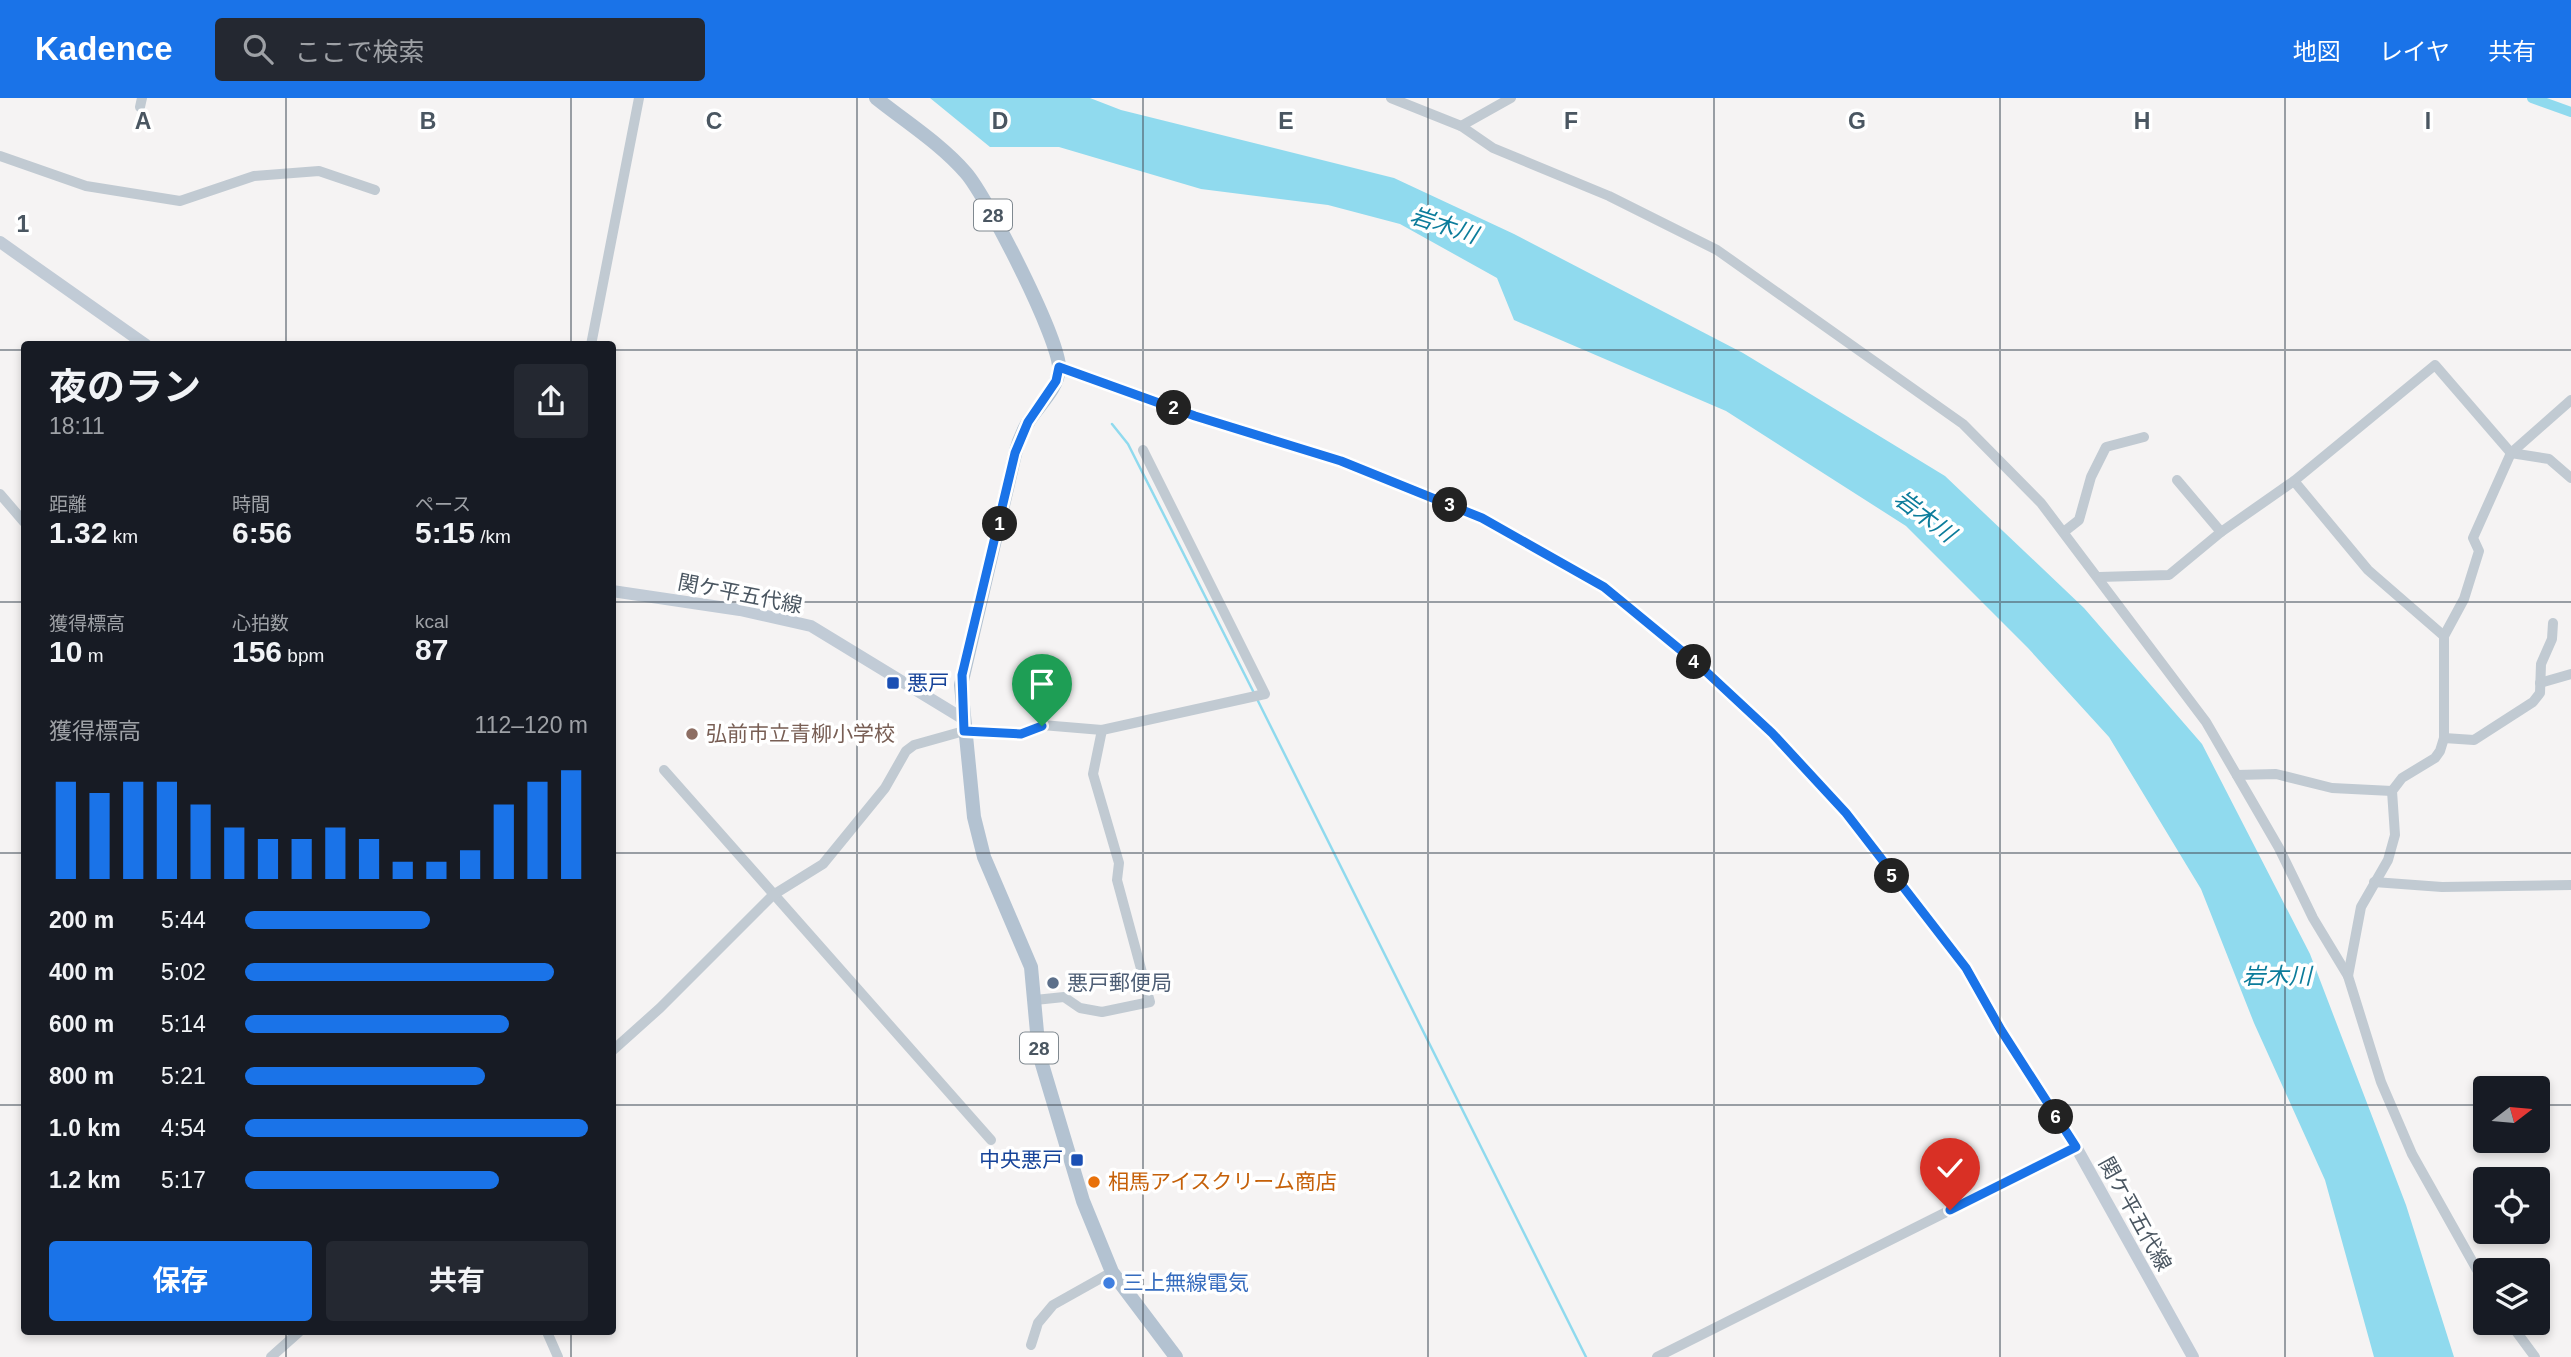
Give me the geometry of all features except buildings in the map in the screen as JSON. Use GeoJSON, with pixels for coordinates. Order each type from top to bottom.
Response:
{"type":"FeatureCollection","features":[{"type":"Feature","properties":{"kind":"main road","name":"28"},"geometry":{"type":"LineString","coordinates":[[876,98],[957,164],[977,188],[1033,298],[1059,367],[1056,381],[1028,422],[1015,453],[962,675],[963,724],[978,838],[1027,954],[1035,1000],[1039,1054],[1083,1201],[1112,1272],[1176,1357]]}},
{"type":"Feature","properties":{"kind":"main road"},"geometry":{"type":"LineString","coordinates":[[0,242],[140,341]]}},
{"type":"Feature","properties":{"kind":"main road","name":"関ケ平五代線"},"geometry":{"type":"LineString","coordinates":[[1059,367],[1195,416],[1341,461],[1482,518],[1604,587],[1700,666],[1772,733],[1846,813],[1966,968],[2001,1030],[2076,1147],[2193,1357]]}},
{"type":"Feature","properties":{"kind":"main road","name":"関ケ平五代線"},"geometry":{"type":"LineString","coordinates":[[616,592],[740,610],[811,626],[963,724]]}},
{"type":"Feature","properties":{"kind":"street"},"geometry":{"type":"LineString","coordinates":[[592,341],[639,98]]}},
{"type":"Feature","properties":{"kind":"street"},"geometry":{"type":"LineString","coordinates":[[1391,98],[1461,126],[1493,148],[1609,196],[1717,250],[1963,424],[2065,531],[2206,722],[2237,775],[2348,976],[2393,1111],[2432,1192],[2473,1263]]}},
{"type":"Feature","properties":{"kind":"street"},"geometry":{"type":"LineString","coordinates":[[1461,126],[1511,98]]}},
{"type":"Feature","properties":{"kind":"street"},"geometry":{"type":"LineString","coordinates":[[0,156],[86,186],[180,201],[254,176],[319,171],[375,190]]}},
{"type":"Feature","properties":{"kind":"street"},"geometry":{"type":"LineString","coordinates":[[2099,577],[2169,575],[2221,532],[2294,481],[2435,365],[2511,453],[2549,459],[2571,478]]}},
{"type":"Feature","properties":{"kind":"street"},"geometry":{"type":"LineString","coordinates":[[2348,976],[2361,907],[2388,860],[2395,835],[2392,792],[2402,778],[2435,758],[2444,737],[2444,636],[2465,599],[2479,551],[2473,538],[2511,453],[2571,400]]}},
{"type":"Feature","properties":{"kind":"street"},"geometry":{"type":"LineString","coordinates":[[2065,531],[2079,520],[2091,477],[2106,447],[2144,437]]}},
{"type":"Feature","properties":{"kind":"street"},"geometry":{"type":"LineString","coordinates":[[616,1047],[660,1008],[773,895],[823,864],[885,788],[906,751],[914,745],[963,724],[1021,734],[1042,726],[1101,730],[1265,694],[1143,450]]}},
{"type":"Feature","properties":{"kind":"street"},"geometry":{"type":"LineString","coordinates":[[2177,480],[2221,532]]}},
{"type":"Feature","properties":{"kind":"street"},"geometry":{"type":"LineString","coordinates":[[2294,481],[2368,570],[2444,636]]}},
{"type":"Feature","properties":{"kind":"street"},"geometry":{"type":"LineString","coordinates":[[0,494],[21,518]]}},
{"type":"Feature","properties":{"kind":"street"},"geometry":{"type":"LineString","coordinates":[[2444,737],[2474,740],[2533,702],[2540,692],[2541,664],[2552,639],[2553,623]]}},
{"type":"Feature","properties":{"kind":"street"},"geometry":{"type":"LineString","coordinates":[[2540,683],[2571,674]]}},
{"type":"Feature","properties":{"kind":"street"},"geometry":{"type":"LineString","coordinates":[[1035,1000],[1064,997],[1080,1008],[1102,1012],[1150,1002],[1117,880],[1119,863],[1093,774],[1101,730]]}},
{"type":"Feature","properties":{"kind":"street"},"geometry":{"type":"LineString","coordinates":[[664,769],[991,1140]]}},
{"type":"Feature","properties":{"kind":"street"},"geometry":{"type":"LineString","coordinates":[[2237,775],[2276,774],[2332,788],[2392,792]]}},
{"type":"Feature","properties":{"kind":"street"},"geometry":{"type":"LineString","coordinates":[[2374,882],[2442,887],[2571,885]]}},
{"type":"Feature","properties":{"kind":"street"},"geometry":{"type":"LineString","coordinates":[[1657,1357],[2076,1147]]}},
{"type":"Feature","properties":{"kind":"street"},"geometry":{"type":"LineString","coordinates":[[1031,1345],[1038,1323],[1053,1305],[1112,1272]]}},
{"type":"Feature","properties":{"kind":"street"},"geometry":{"type":"LineString","coordinates":[[271,1357],[296,1335]]}},
{"type":"Feature","properties":{"kind":"street"},"geometry":{"type":"LineString","coordinates":[[548,1335],[558,1357]]}},
{"type":"Feature","properties":{"kind":"street"},"geometry":{"type":"LineString","coordinates":[[2519,1335],[2535,1357]]}},
{"type":"Feature","properties":{"kind":"water","name":"岩木川"},"geometry":{"type":"Polygon","coordinates":[[[930,98],[1090,98],[1121,110],[1394,178],[1514,234],[1743,353],[1945,476],[2084,608],[2202,744],[2310,954],[2406,1205],[2454,1357],[2374,1357],[2325,1180],[2254,1023],[2201,889],[2109,737],[2028,648],[1906,526],[1726,411],[1514,320],[1497,278],[1400,224],[1328,205],[1201,189],[1059,147],[990,147],[930,98]]]}},
{"type":"Feature","properties":{"kind":"waterway"},"geometry":{"type":"LineString","coordinates":[[2532,98],[2571,112]]}},
{"type":"Feature","properties":{"kind":"waterway"},"geometry":{"type":"LineString","coordinates":[[1112,424],[1128,444],[1254,693]]}},
{"type":"Feature","properties":{"kind":"waterway"},"geometry":{"type":"LineString","coordinates":[[1257,699],[1586,1357]]}},
{"type":"Feature","properties":{"kind":"place","name":"悪戸"},"geometry":{"type":"Point","coordinates":[893,683]}},
{"type":"Feature","properties":{"kind":"place","name":"弘前市立青柳小学校"},"geometry":{"type":"Point","coordinates":[692,734]}},
{"type":"Feature","properties":{"kind":"place","name":"悪戸郵便局"},"geometry":{"type":"Point","coordinates":[1053,983]}},
{"type":"Feature","properties":{"kind":"place","name":"中央悪戸"},"geometry":{"type":"Point","coordinates":[1077,1160]}},
{"type":"Feature","properties":{"kind":"place","name":"相馬アイスクリーム商店"},"geometry":{"type":"Point","coordinates":[1094,1182]}},
{"type":"Feature","properties":{"kind":"place","name":"三上無線電気"},"geometry":{"type":"Point","coordinates":[1109,1283]}},
{"type":"Feature","properties":{"kind":"route"},"geometry":{"type":"LineString","coordinates":[[1042,726],[1021,734],[964,731],[961,685],[1015,453],[1028,422],[1056,381],[1059,367],[1195,416],[1341,461],[1482,518],[1604,587],[1700,666],[1772,733],[1846,813],[1912,903],[1966,968],[2001,1030],[2076,1147],[1950,1210]]}}]}
